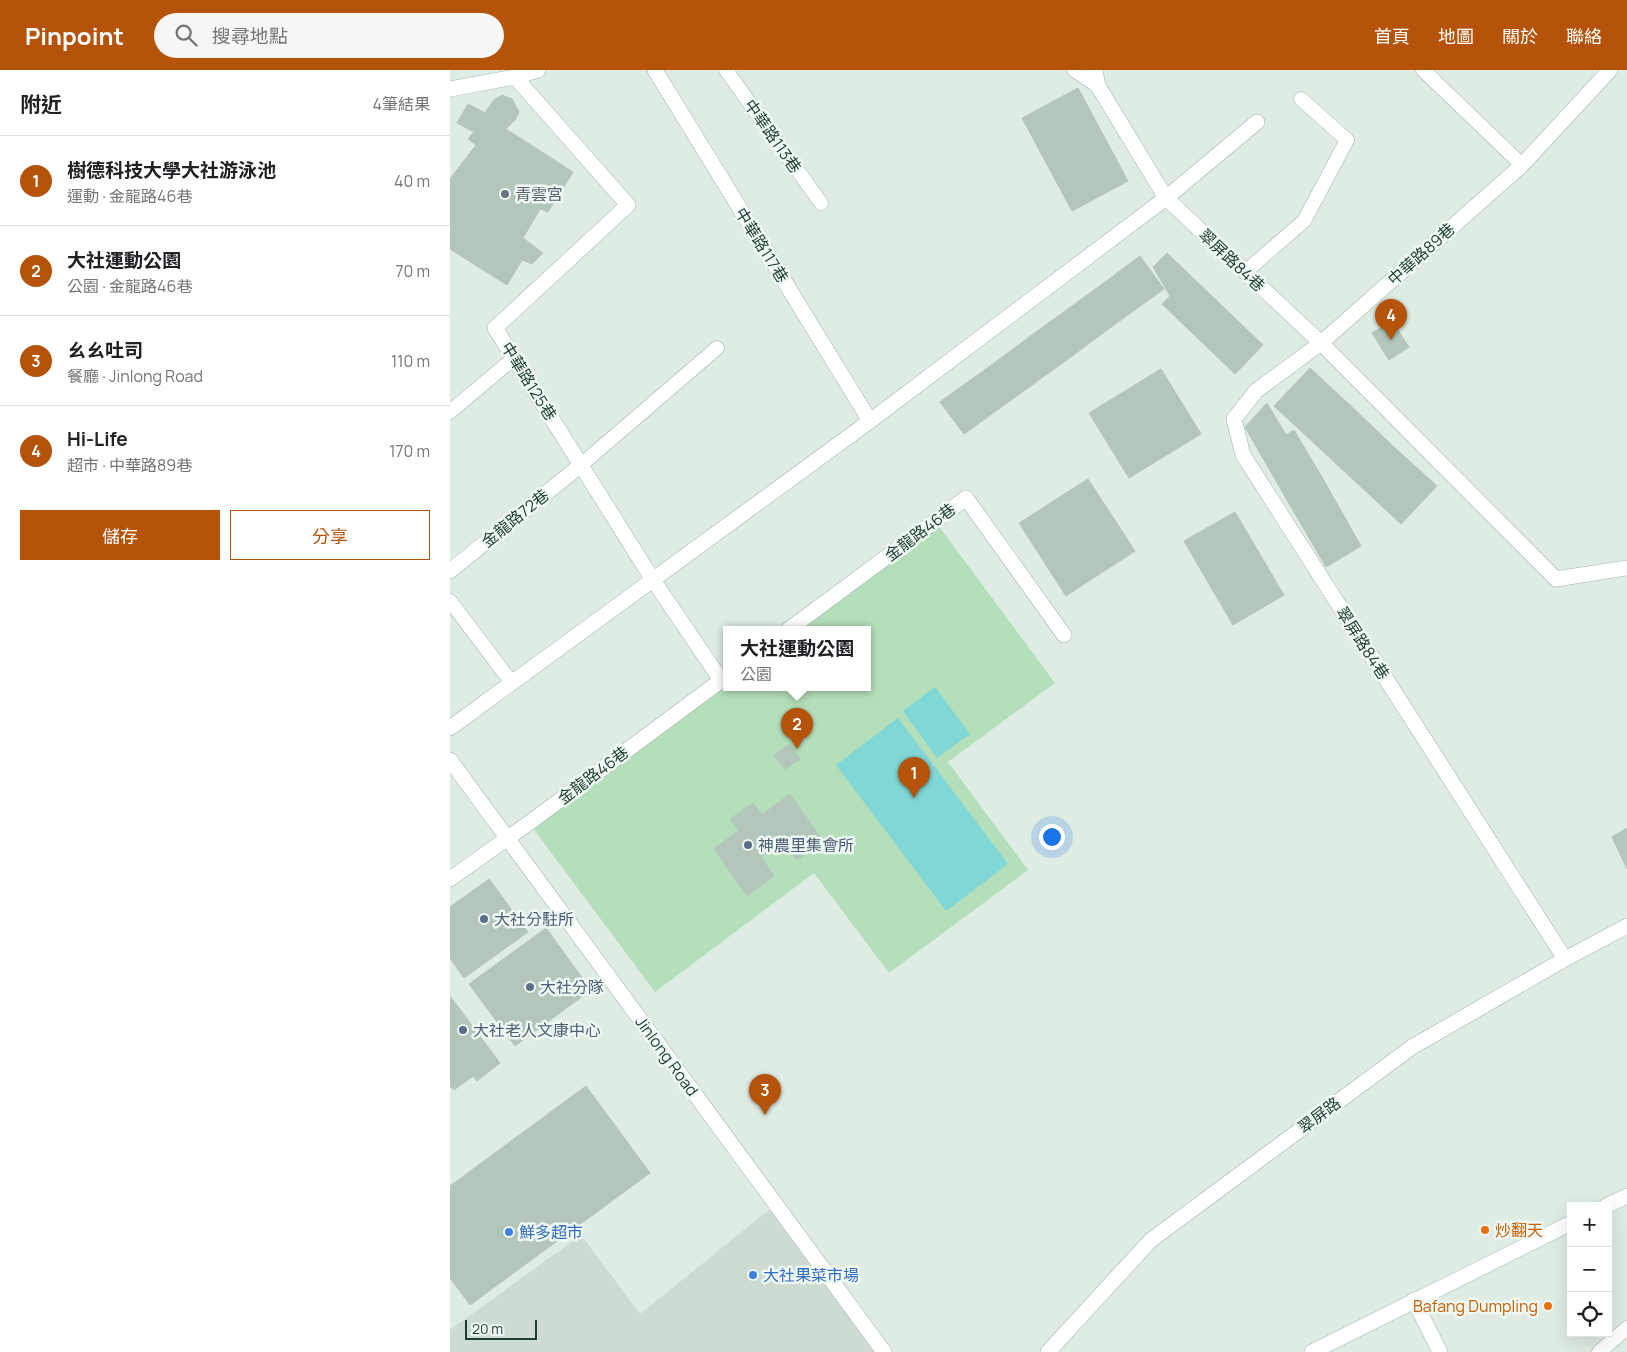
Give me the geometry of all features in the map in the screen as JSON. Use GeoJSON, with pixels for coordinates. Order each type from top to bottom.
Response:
{"type":"FeatureCollection","features":[{"type":"Feature","properties":{"kind":"street"},"geometry":{"type":"LineString","coordinates":[[450,89],[538,70]]}},
{"type":"Feature","properties":{"kind":"street","name":"中華路117巷"},"geometry":{"type":"LineString","coordinates":[[654,70],[870,420]]}},
{"type":"Feature","properties":{"kind":"street"},"geometry":{"type":"LineString","coordinates":[[1095,70],[1098,86]]}},
{"type":"Feature","properties":{"kind":"street","name":"中華路89巷"},"geometry":{"type":"LineString","coordinates":[[1321,343],[1522,165],[1610,70]]}},
{"type":"Feature","properties":{"kind":"street","name":"中華路125巷"},"geometry":{"type":"LineString","coordinates":[[515,76],[628,205],[495,328],[652,580],[723,677]]}},
{"type":"Feature","properties":{"kind":"street","name":"翠屏路84巷"},"geometry":{"type":"LineString","coordinates":[[1098,86],[1166,198],[1321,343],[1556,579],[1627,568]]}},
{"type":"Feature","properties":{"kind":"street"},"geometry":{"type":"LineString","coordinates":[[450,728],[870,420],[1166,198],[1257,122]]}},
{"type":"Feature","properties":{"kind":"street","name":"翠屏路84巷"},"geometry":{"type":"LineString","coordinates":[[1321,343],[1256,391],[1234,419],[1243,455],[1565,959]]}},
{"type":"Feature","properties":{"kind":"street","name":"金龍路72巷"},"geometry":{"type":"LineString","coordinates":[[450,571],[581,465]]}},
{"type":"Feature","properties":{"kind":"street","name":"金龍路46巷"},"geometry":{"type":"LineString","coordinates":[[793,626],[966,498],[1064,635]]}},
{"type":"Feature","properties":{"kind":"street","name":"金龍路46巷"},"geometry":{"type":"LineString","coordinates":[[450,879],[723,679]]}},
{"type":"Feature","properties":{"kind":"street","name":"Jinlong Road"},"geometry":{"type":"LineString","coordinates":[[450,760],[884,1352]]}},
{"type":"Feature","properties":{"kind":"street","name":"翠屏路"},"geometry":{"type":"LineString","coordinates":[[1048,1352],[1151,1240],[1412,1047],[1565,959],[1627,926]]}},
{"type":"Feature","properties":{"kind":"street"},"geometry":{"type":"LineString","coordinates":[[1612,1203],[1627,1196]]}},
{"type":"Feature","properties":{"kind":"street"},"geometry":{"type":"LineString","coordinates":[[1312,1352],[1567,1225]]}},
{"type":"Feature","properties":{"kind":"street"},"geometry":{"type":"LineString","coordinates":[[1414,1300],[1440,1352]]}},
{"type":"Feature","properties":{"kind":"lane","name":"中華路113巷"},"geometry":{"type":"LineString","coordinates":[[726,70],[821,203]]}},
{"type":"Feature","properties":{"kind":"lane"},"geometry":{"type":"LineString","coordinates":[[1074,70],[1098,86]]}},
{"type":"Feature","properties":{"kind":"lane"},"geometry":{"type":"LineString","coordinates":[[1423,70],[1522,165]]}},
{"type":"Feature","properties":{"kind":"lane"},"geometry":{"type":"LineString","coordinates":[[1246,272],[1304,221],[1347,140],[1301,99]]}},
{"type":"Feature","properties":{"kind":"lane"},"geometry":{"type":"LineString","coordinates":[[581,465],[717,348]]}},
{"type":"Feature","properties":{"kind":"lane"},"geometry":{"type":"LineString","coordinates":[[450,412],[514,358]]}},
{"type":"Feature","properties":{"kind":"lane"},"geometry":{"type":"LineString","coordinates":[[450,601],[512,682]]}},
{"type":"Feature","properties":{"kind":"lane"},"geometry":{"type":"LineString","coordinates":[[1599,1352],[1627,1328]]}},
{"type":"Feature","properties":{"kind":"shaded area","name":"大社果菜市場"},"geometry":{"type":"Polygon","coordinates":[[[770,1209],[874,1352],[450,1352],[450,1330],[581,1235],[640,1314],[770,1209]]]}},
{"type":"Feature","properties":{"kind":"green space"},"geometry":{"type":"Polygon","coordinates":[[[935,521],[1055,683],[948,762],[1028,870],[889,973],[814,873],[655,992],[529,823],[723,679],[723,691],[871,691],[871,626],[793,626],[935,521]]]}},
{"type":"Feature","properties":{"kind":"water"},"geometry":{"type":"Polygon","coordinates":[[[935,687],[970,734],[937,758],[903,711],[935,687]]]}},
{"type":"Feature","properties":{"kind":"water"},"geometry":{"type":"Polygon","coordinates":[[[898,718],[1008,864],[946,911],[836,765],[898,718]]]}},
{"type":"Feature","properties":{"kind":"building"},"geometry":{"type":"Polygon","coordinates":[[[1078,88],[1128,181],[1072,211],[1022,118],[1078,88]]]}},
{"type":"Feature","properties":{"kind":"building","name":"青雲宮"},"geometry":{"type":"Polygon","coordinates":[[[502,95],[512,99],[519,112],[515,120],[506,129],[573,172],[548,212],[540,209],[523,238],[543,253],[532,264],[522,260],[507,285],[450,249],[450,179],[476,145],[468,139],[474,132],[457,123],[468,104],[485,113],[494,100],[502,95]]]}},
{"type":"Feature","properties":{"kind":"building"},"geometry":{"type":"Polygon","coordinates":[[[1167,253],[1215,299],[1187,328],[1162,304],[1170,296],[1153,267],[1167,253]]]}},
{"type":"Feature","properties":{"kind":"building"},"geometry":{"type":"Polygon","coordinates":[[[1140,256],[1164,289],[1114,325],[1090,293],[1140,256]]]}},
{"type":"Feature","properties":{"kind":"building"},"geometry":{"type":"Polygon","coordinates":[[[1090,293],[1114,325],[1064,362],[1040,329],[1090,293]]]}},
{"type":"Feature","properties":{"kind":"building"},"geometry":{"type":"Polygon","coordinates":[[[1215,299],[1263,345],[1235,374],[1187,328],[1215,299]]]}},
{"type":"Feature","properties":{"kind":"building"},"geometry":{"type":"Polygon","coordinates":[[[1392,321],[1409,347],[1389,360],[1372,333],[1392,321]]]}},
{"type":"Feature","properties":{"kind":"building"},"geometry":{"type":"Polygon","coordinates":[[[1040,329],[1064,362],[1014,398],[990,366],[1040,329]]]}},
{"type":"Feature","properties":{"kind":"building"},"geometry":{"type":"Polygon","coordinates":[[[990,366],[1014,398],[964,434],[940,402],[990,366]]]}},
{"type":"Feature","properties":{"kind":"building"},"geometry":{"type":"Polygon","coordinates":[[[1310,368],[1352,407],[1316,445],[1274,406],[1310,368]]]}},
{"type":"Feature","properties":{"kind":"building"},"geometry":{"type":"Polygon","coordinates":[[[1161,369],[1201,434],[1129,478],[1089,413],[1161,369]]]}},
{"type":"Feature","properties":{"kind":"building"},"geometry":{"type":"Polygon","coordinates":[[[1267,403],[1286,435],[1294,430],[1323,479],[1287,500],[1245,427],[1267,403]]]}},
{"type":"Feature","properties":{"kind":"building"},"geometry":{"type":"Polygon","coordinates":[[[1352,407],[1394,447],[1359,485],[1316,445],[1352,407]]]}},
{"type":"Feature","properties":{"kind":"building"},"geometry":{"type":"Polygon","coordinates":[[[1394,447],[1437,486],[1401,524],[1359,485],[1394,447]]]}},
{"type":"Feature","properties":{"kind":"building"},"geometry":{"type":"Polygon","coordinates":[[[1088,479],[1135,551],[1066,596],[1019,523],[1088,479]]]}},
{"type":"Feature","properties":{"kind":"building"},"geometry":{"type":"Polygon","coordinates":[[[1323,479],[1361,546],[1326,567],[1287,500],[1323,479]]]}},
{"type":"Feature","properties":{"kind":"building"},"geometry":{"type":"Polygon","coordinates":[[[1235,512],[1284,595],[1233,625],[1184,541],[1235,512]]]}},
{"type":"Feature","properties":{"kind":"building"},"geometry":{"type":"Polygon","coordinates":[[[789,744],[800,759],[785,769],[774,755],[789,744]]]}},
{"type":"Feature","properties":{"kind":"building","name":"神農里集會所"},"geometry":{"type":"Polygon","coordinates":[[[790,794],[823,841],[797,860],[783,841],[761,857],[774,876],[747,896],[714,849],[739,830],[730,819],[753,803],[762,815],[790,794]]]}},
{"type":"Feature","properties":{"kind":"building"},"geometry":{"type":"Polygon","coordinates":[[[1627,828],[1627,869],[1612,837],[1627,828]]]}},
{"type":"Feature","properties":{"kind":"building","name":"大社分駐所"},"geometry":{"type":"Polygon","coordinates":[[[489,879],[528,932],[464,978],[450,958],[450,907],[489,879]]]}},
{"type":"Feature","properties":{"kind":"building","name":"大社分隊"},"geometry":{"type":"Polygon","coordinates":[[[546,928],[591,990],[515,1046],[469,984],[546,928]]]}},
{"type":"Feature","properties":{"kind":"building","name":"大社老人文康中心"},"geometry":{"type":"Polygon","coordinates":[[[450,996],[500,1063],[477,1081],[473,1076],[454,1090],[450,1086],[450,996]]]}},
{"type":"Feature","properties":{"kind":"building","name":"鮮多超市"},"geometry":{"type":"Polygon","coordinates":[[[586,1086],[650,1173],[470,1305],[450,1278],[450,1186],[586,1086]]]}},
{"type":"Feature","properties":{"kind":"place","name":"青雲宮"},"geometry":{"type":"Point","coordinates":[505,194]}},
{"type":"Feature","properties":{"kind":"place","name":"Hi-Life"},"geometry":{"type":"Point","coordinates":[1391,340]}},
{"type":"Feature","properties":{"kind":"place","name":"大社運動公園"},"geometry":{"type":"Point","coordinates":[797,749]}},
{"type":"Feature","properties":{"kind":"place","name":"樹德科技大學大社游泳池"},"geometry":{"type":"Point","coordinates":[914,798]}},
{"type":"Feature","properties":{"kind":"place","name":"神農里集會所"},"geometry":{"type":"Point","coordinates":[748,845]}},
{"type":"Feature","properties":{"kind":"place","name":"大社分駐所"},"geometry":{"type":"Point","coordinates":[484,919]}},
{"type":"Feature","properties":{"kind":"place","name":"大社分隊"},"geometry":{"type":"Point","coordinates":[530,987]}},
{"type":"Feature","properties":{"kind":"place","name":"大社老人文康中心"},"geometry":{"type":"Point","coordinates":[463,1030]}},
{"type":"Feature","properties":{"kind":"place","name":"ㄠㄠ吐司"},"geometry":{"type":"Point","coordinates":[765,1115]}},
{"type":"Feature","properties":{"kind":"place","name":"炒翻天"},"geometry":{"type":"Point","coordinates":[1485,1230]}},
{"type":"Feature","properties":{"kind":"place","name":"鮮多超市"},"geometry":{"type":"Point","coordinates":[509,1232]}},
{"type":"Feature","properties":{"kind":"place","name":"大社果菜市場"},"geometry":{"type":"Point","coordinates":[753,1275]}},
{"type":"Feature","properties":{"kind":"place","name":"Bafang Dumpling"},"geometry":{"type":"Point","coordinates":[1548,1306]}}]}
